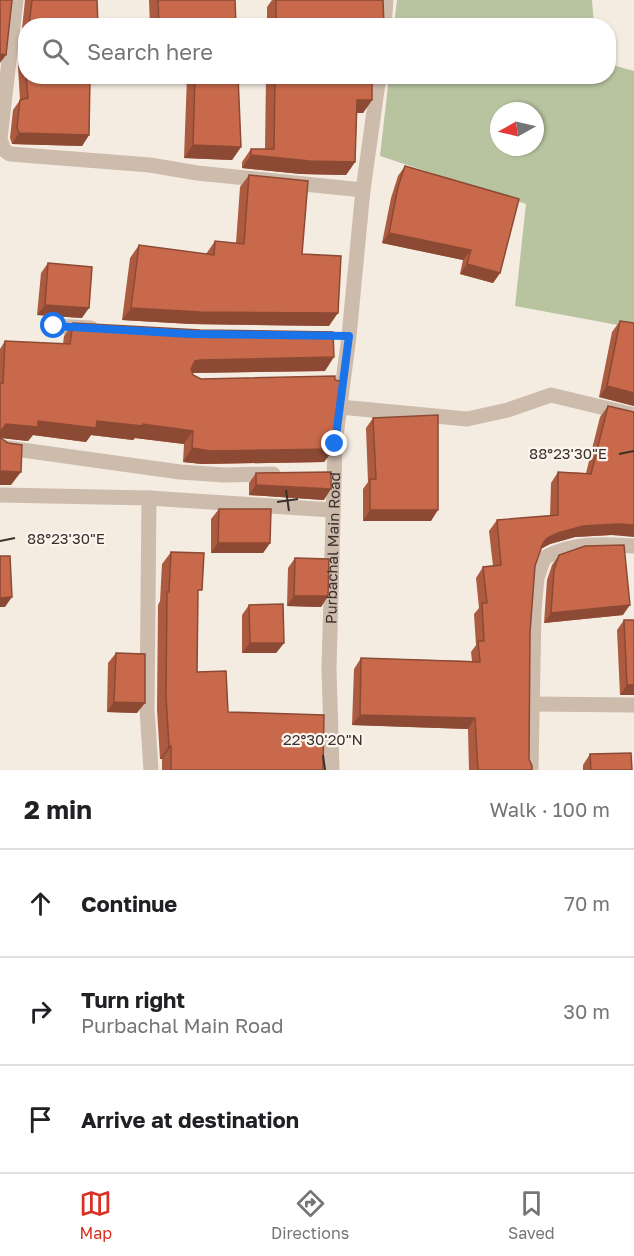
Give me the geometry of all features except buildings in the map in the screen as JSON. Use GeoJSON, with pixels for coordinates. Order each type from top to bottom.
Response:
{"type":"FeatureCollection","features":[{"type":"Feature","properties":{"kind":"street"},"geometry":{"type":"LineString","coordinates":[[16,0],[0,139],[4,150],[10,154],[150,165],[197,173],[363,190]]}},
{"type":"Feature","properties":{"kind":"street"},"geometry":{"type":"LineString","coordinates":[[385,18],[386,0]]}},
{"type":"Feature","properties":{"kind":"street","name":"Purbachal Main Road"},"geometry":{"type":"LineString","coordinates":[[332,770],[329,669],[332,510],[328,472],[340,407],[337,380],[378,84]]}},
{"type":"Feature","properties":{"kind":"street"},"geometry":{"type":"LineString","coordinates":[[54,326],[102,328]]}},
{"type":"Feature","properties":{"kind":"street"},"geometry":{"type":"LineString","coordinates":[[340,407],[467,419],[508,410],[551,395],[634,415]]}},
{"type":"Feature","properties":{"kind":"street"},"geometry":{"type":"LineString","coordinates":[[0,447],[180,472],[224,475],[288,473]]}},
{"type":"Feature","properties":{"kind":"street"},"geometry":{"type":"LineString","coordinates":[[0,495],[149,498],[332,510]]}},
{"type":"Feature","properties":{"kind":"street"},"geometry":{"type":"LineString","coordinates":[[149,498],[147,708],[151,770]]}},
{"type":"Feature","properties":{"kind":"street"},"geometry":{"type":"LineString","coordinates":[[531,770],[537,578],[544,558],[559,549],[594,544],[634,546]]}},
{"type":"Feature","properties":{"kind":"street"},"geometry":{"type":"LineString","coordinates":[[532,704],[634,705]]}},
{"type":"Feature","properties":{"kind":"green space"},"geometry":{"type":"Polygon","coordinates":[[[397,0],[592,0],[593,18],[395,18],[397,0]]]}},
{"type":"Feature","properties":{"kind":"green space"},"geometry":{"type":"Polygon","coordinates":[[[616,66],[634,71],[634,328],[515,306],[526,204],[380,156],[388,84],[616,84],[616,66]]]}},
{"type":"Feature","properties":{"kind":"route"},"geometry":{"type":"LineString","coordinates":[[54,326],[191,334],[349,336],[335,444]]}}]}
